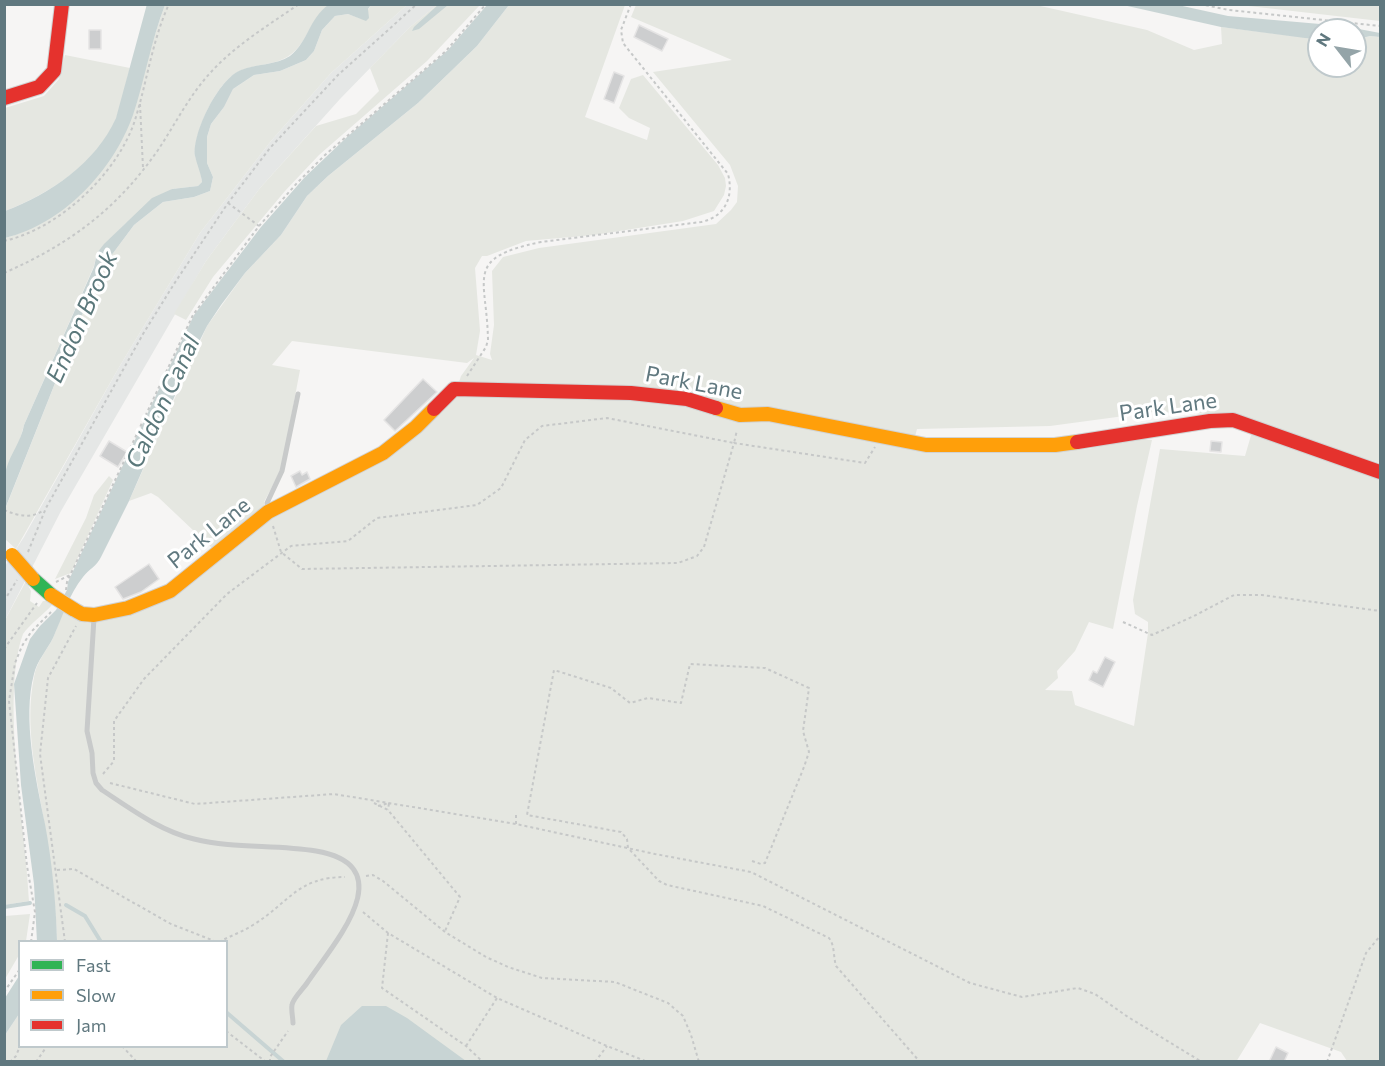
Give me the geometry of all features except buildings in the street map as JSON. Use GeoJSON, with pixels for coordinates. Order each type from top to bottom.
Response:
{"type":"FeatureCollection","features":[{"type":"Feature","properties":{"kind":"street"},"geometry":{"type":"LineString","coordinates":[[4,98],[31,92],[49,80],[54,71],[62,4]]}},
{"type":"Feature","properties":{"kind":"street","name":"Park Lane"},"geometry":{"type":"LineString","coordinates":[[83,613],[128,608],[170,591],[268,512],[383,453],[416,427],[454,389],[631,393],[687,399],[740,415],[768,414],[926,445],[1054,445],[1210,421],[1233,420],[1380,472]]}},
{"type":"Feature","properties":{"kind":"street"},"geometry":{"type":"LineString","coordinates":[[8,551],[42,588],[83,613]]}},
{"type":"Feature","properties":{"kind":"lane"},"geometry":{"type":"LineString","coordinates":[[268,512],[267,503],[282,471],[298,394]]}},
{"type":"Feature","properties":{"kind":"lane"},"geometry":{"type":"LineString","coordinates":[[83,613],[87,731],[92,753],[93,773],[96,783],[102,790],[167,831],[194,840],[317,851],[341,858],[353,866],[360,877],[360,889],[355,905],[339,938],[292,1004],[293,1023]]}},
{"type":"Feature","properties":{"kind":"path"},"geometry":{"type":"LineString","coordinates":[[4,241],[40,228],[65,211],[90,189],[126,141],[135,121],[159,30],[169,4]]}},
{"type":"Feature","properties":{"kind":"path"},"geometry":{"type":"LineString","coordinates":[[4,273],[38,259],[72,238],[115,202],[144,170],[181,110],[212,71],[241,45],[299,4]]}},
{"type":"Feature","properties":{"kind":"path"},"geometry":{"type":"LineString","coordinates":[[26,556],[46,508],[143,334],[228,203],[270,148],[338,75],[417,4]]}},
{"type":"Feature","properties":{"kind":"path"},"geometry":{"type":"LineString","coordinates":[[66,590],[67,582],[193,315],[259,226],[325,154],[446,51],[486,4]]}},
{"type":"Feature","properties":{"kind":"path"},"geometry":{"type":"LineString","coordinates":[[454,389],[466,377],[486,348],[488,327],[483,292],[485,270],[490,261],[521,246],[541,242],[709,221],[726,207],[731,190],[728,174],[623,43],[621,30],[631,4]]}},
{"type":"Feature","properties":{"kind":"path"},"geometry":{"type":"LineString","coordinates":[[1200,4],[1228,10],[1380,26]]}},
{"type":"Feature","properties":{"kind":"path"},"geometry":{"type":"LineString","coordinates":[[140,102],[144,170]]}},
{"type":"Feature","properties":{"kind":"path"},"geometry":{"type":"LineString","coordinates":[[228,203],[259,226]]}},
{"type":"Feature","properties":{"kind":"path"},"geometry":{"type":"LineString","coordinates":[[268,512],[281,552],[302,569],[678,562],[697,556],[704,547],[740,415]]}},
{"type":"Feature","properties":{"kind":"path"},"geometry":{"type":"LineString","coordinates":[[96,783],[114,761],[114,721],[144,679],[227,594],[291,546],[348,541],[377,519],[477,505],[501,488],[525,441],[542,426],[607,418],[734,443],[865,463]]}},
{"type":"Feature","properties":{"kind":"path"},"geometry":{"type":"LineString","coordinates":[[4,510],[29,516],[38,514],[46,508]]}},
{"type":"Feature","properties":{"kind":"path"},"geometry":{"type":"LineString","coordinates":[[4,601],[19,577]]}},
{"type":"Feature","properties":{"kind":"path"},"geometry":{"type":"LineString","coordinates":[[4,649],[37,604],[42,588]]}},
{"type":"Feature","properties":{"kind":"path"},"geometry":{"type":"LineString","coordinates":[[1123,622],[1152,635],[1234,595],[1262,595],[1380,612]]}},
{"type":"Feature","properties":{"kind":"path"},"geometry":{"type":"LineString","coordinates":[[31,940],[35,912],[27,866],[9,701],[15,663],[22,646],[31,632],[55,609]]}},
{"type":"Feature","properties":{"kind":"path"},"geometry":{"type":"LineString","coordinates":[[65,940],[40,754],[48,678],[83,613]]}},
{"type":"Feature","properties":{"kind":"path"},"geometry":{"type":"LineString","coordinates":[[752,861],[765,863],[809,752],[803,731],[809,688],[765,668],[690,664],[681,704],[648,698],[630,703],[611,688],[554,670],[526,815],[621,832],[627,839],[628,848],[659,881],[667,885],[763,906],[801,922],[829,938],[834,945],[836,966],[920,1062]]}},
{"type":"Feature","properties":{"kind":"path"},"geometry":{"type":"LineString","coordinates":[[96,783],[112,783],[195,804],[334,794],[516,824],[751,872],[970,983],[1022,998],[1078,988],[1095,994],[1202,1062]]}},
{"type":"Feature","properties":{"kind":"path"},"geometry":{"type":"LineString","coordinates":[[372,801],[388,810],[460,897],[445,932]]}},
{"type":"Feature","properties":{"kind":"path"},"geometry":{"type":"LineString","coordinates":[[378,806],[389,804]]}},
{"type":"Feature","properties":{"kind":"path"},"geometry":{"type":"LineString","coordinates":[[388,810],[389,804]]}},
{"type":"Feature","properties":{"kind":"path"},"geometry":{"type":"LineString","coordinates":[[516,816],[516,824]]}},
{"type":"Feature","properties":{"kind":"path"},"geometry":{"type":"LineString","coordinates":[[57,870],[74,869],[171,924],[213,940]]}},
{"type":"Feature","properties":{"kind":"path"},"geometry":{"type":"LineString","coordinates":[[222,940],[252,925],[307,883],[328,877],[373,876],[383,881],[445,932],[486,957],[508,967],[542,978],[615,982],[668,1003],[683,1016],[699,1062]]}},
{"type":"Feature","properties":{"kind":"path"},"geometry":{"type":"LineString","coordinates":[[355,905],[388,933],[497,998],[648,1062]]}},
{"type":"Feature","properties":{"kind":"path"},"geometry":{"type":"LineString","coordinates":[[388,933],[382,988],[466,1046],[483,1062]]}},
{"type":"Feature","properties":{"kind":"path"},"geometry":{"type":"LineString","coordinates":[[1327,1062],[1366,952],[1380,936]]}},
{"type":"Feature","properties":{"kind":"path"},"geometry":{"type":"LineString","coordinates":[[4,992],[18,972]]}},
{"type":"Feature","properties":{"kind":"path"},"geometry":{"type":"LineString","coordinates":[[466,1046],[497,998]]}},
{"type":"Feature","properties":{"kind":"path"},"geometry":{"type":"LineString","coordinates":[[228,1032],[268,1062],[293,1023]]}},
{"type":"Feature","properties":{"kind":"path"},"geometry":{"type":"LineString","coordinates":[[595,1062],[607,1046]]}},
{"type":"Feature","properties":{"kind":"path"},"geometry":{"type":"LineString","coordinates":[[10,1062],[19,1048]]}},
{"type":"Feature","properties":{"kind":"path"},"geometry":{"type":"LineString","coordinates":[[36,1062],[46,1048]]}},
{"type":"Feature","properties":{"kind":"path"},"geometry":{"type":"LineString","coordinates":[[123,1048],[137,1062]]}},
{"type":"Feature","properties":{"kind":"shaded area"},"geometry":{"type":"Polygon","coordinates":[[[165,5],[329,5],[318,16],[301,44],[290,55],[279,61],[242,70],[224,83],[216,94],[203,120],[196,145],[195,156],[200,167],[202,182],[198,186],[172,189],[125,224],[97,253],[94,266],[24,425],[19,443],[5,474],[5,238],[27,230],[61,208],[87,186],[106,164],[131,116],[165,5]]]}},
{"type":"Feature","properties":{"kind":"shaded area"},"geometry":{"type":"Polygon","coordinates":[[[371,5],[407,5],[331,73],[271,141],[200,233],[118,369],[16,549],[5,539],[4,512],[92,290],[105,264],[134,225],[163,202],[194,197],[210,191],[213,177],[207,163],[207,137],[211,124],[224,107],[233,89],[254,75],[280,71],[306,60],[314,51],[322,30],[335,16],[348,14],[362,19],[371,5]]]}},
{"type":"Feature","properties":{"kind":"shaded area"},"geometry":{"type":"Polygon","coordinates":[[[407,5],[437,5],[410,27],[340,99],[260,188],[206,261],[61,511],[5,620],[5,566],[24,537],[118,369],[200,233],[271,141],[331,73],[407,5]]]}},
{"type":"Feature","properties":{"kind":"shaded area"},"geometry":{"type":"Polygon","coordinates":[[[437,5],[480,5],[427,61],[319,155],[285,191],[213,277],[186,320],[174,314],[206,261],[260,188],[316,126],[356,114],[379,91],[370,68],[410,27],[437,5]]]}},
{"type":"Feature","properties":{"kind":"shaded area"},"geometry":{"type":"Polygon","coordinates":[[[509,5],[625,5],[585,117],[647,140],[650,128],[629,118],[619,108],[631,79],[643,75],[718,165],[725,178],[724,195],[714,211],[683,221],[594,235],[526,241],[482,256],[475,268],[480,331],[476,355],[492,360],[490,354],[494,325],[492,271],[503,257],[539,248],[716,224],[737,202],[738,186],[730,165],[653,72],[732,60],[631,17],[636,5],[1036,5],[1147,30],[1194,50],[1222,44],[1221,27],[1307,38],[1307,78],[1367,78],[1367,37],[1380,37],[1380,463],[1219,414],[1154,412],[1050,426],[917,429],[912,448],[958,453],[1088,449],[1132,438],[1152,440],[1113,629],[1089,622],[1075,651],[1057,671],[1058,678],[1045,690],[1072,691],[1075,705],[1134,726],[1148,622],[1135,614],[1133,600],[1160,449],[1245,456],[1252,432],[1380,480],[1380,1061],[1347,1061],[1341,1052],[1260,1023],[1236,1062],[5,1062],[5,1035],[18,1016],[18,1048],[228,1048],[228,940],[57,940],[51,870],[31,734],[31,696],[35,672],[52,640],[64,610],[88,623],[172,594],[214,550],[158,497],[151,493],[129,501],[207,326],[245,273],[281,235],[307,196],[328,176],[418,103],[477,46],[509,5]],[[292,341],[272,365],[300,370],[281,470],[264,502],[264,511],[385,456],[456,391],[461,376],[474,358],[467,363],[292,341]]]}},
{"type":"Feature","properties":{"kind":"shaded area"},"geometry":{"type":"Polygon","coordinates":[[[1240,5],[1380,5],[1380,21],[1240,5]]]}},
{"type":"Feature","properties":{"kind":"shaded area"},"geometry":{"type":"Polygon","coordinates":[[[65,55],[130,68],[114,123],[103,144],[79,168],[50,189],[5,211],[5,108],[44,96],[59,79],[65,55]]]}},
{"type":"Feature","properties":{"kind":"shaded area"},"geometry":{"type":"Polygon","coordinates":[[[109,476],[113,480],[71,573],[55,579],[86,518],[94,495],[109,476]]]}},
{"type":"Feature","properties":{"kind":"shaded area"},"geometry":{"type":"Polygon","coordinates":[[[26,581],[31,591],[30,601],[39,607],[43,601],[52,601],[52,605],[23,634],[17,661],[14,727],[29,901],[5,905],[5,620],[26,581]]]}},
{"type":"Feature","properties":{"kind":"shaded area"},"geometry":{"type":"Polygon","coordinates":[[[30,914],[26,940],[18,940],[18,957],[5,979],[5,916],[30,914]]]}},
{"type":"Feature","properties":{"kind":"water"},"geometry":{"type":"Polygon","coordinates":[[[147,4],[165,5],[133,115],[113,156],[99,175],[66,208],[47,221],[5,238],[5,211],[39,196],[70,175],[97,149],[107,134],[116,118],[147,4]]]}},
{"type":"Feature","properties":{"kind":"water"},"geometry":{"type":"Polygon","coordinates":[[[439,4],[448,5],[419,29],[412,31],[414,27],[439,4]]]}},
{"type":"Feature","properties":{"kind":"water"},"geometry":{"type":"Polygon","coordinates":[[[328,5],[371,5],[368,9],[369,18],[366,21],[348,14],[335,16],[322,30],[314,51],[306,60],[280,71],[254,75],[233,89],[224,107],[211,124],[207,137],[207,163],[213,177],[210,191],[194,197],[163,202],[134,225],[105,264],[92,290],[5,509],[4,484],[8,464],[94,267],[97,253],[152,198],[172,189],[198,186],[202,182],[195,156],[195,146],[202,121],[216,95],[233,75],[241,70],[290,56],[328,5]]]}},
{"type":"Feature","properties":{"kind":"water","name":"Caldon Canal"},"geometry":{"type":"Polygon","coordinates":[[[487,5],[509,5],[477,46],[418,103],[328,176],[307,196],[281,235],[245,273],[221,305],[193,354],[129,501],[101,557],[74,591],[53,638],[37,665],[31,691],[30,729],[34,769],[52,867],[57,940],[37,940],[34,884],[21,785],[14,684],[30,639],[56,610],[67,590],[68,582],[80,556],[194,315],[261,227],[305,177],[347,137],[448,50],[487,5]]]}},
{"type":"Feature","properties":{"kind":"water"},"geometry":{"type":"Polygon","coordinates":[[[1123,5],[1178,5],[1228,16],[1307,23],[1307,38],[1221,27],[1123,5]]]}},
{"type":"Feature","properties":{"kind":"water"},"geometry":{"type":"Polygon","coordinates":[[[1367,31],[1380,33],[1380,37],[1367,37],[1367,31]]]}},
{"type":"Feature","properties":{"kind":"water"},"geometry":{"type":"Polygon","coordinates":[[[18,978],[18,1016],[5,1035],[5,998],[18,978]]]}},
{"type":"Feature","properties":{"kind":"water"},"geometry":{"type":"Polygon","coordinates":[[[362,1006],[386,1006],[407,1018],[466,1061],[326,1061],[341,1025],[362,1006]]]}},
{"type":"Feature","properties":{"kind":"waterway"},"geometry":{"type":"LineString","coordinates":[[4,907],[30,903]]}},
{"type":"Feature","properties":{"kind":"waterway"},"geometry":{"type":"LineString","coordinates":[[66,905],[85,916],[100,940]]}},
{"type":"Feature","properties":{"kind":"waterway"},"geometry":{"type":"LineString","coordinates":[[228,1014],[284,1062]]}},
{"type":"Feature","properties":{"kind":"traffic: fast"},"geometry":{"type":"LineString","coordinates":[[33,579],[51,595]]}},
{"type":"Feature","properties":{"kind":"traffic: slow"},"geometry":{"type":"LineString","coordinates":[[716,408],[740,415],[768,414],[926,445],[1055,445],[1077,442]]}},
{"type":"Feature","properties":{"kind":"traffic: slow"},"geometry":{"type":"LineString","coordinates":[[73,609],[82,614],[94,615],[128,608],[170,591],[268,512],[383,453],[416,427],[434,409]]}},
{"type":"Feature","properties":{"kind":"traffic: slow"},"geometry":{"type":"LineString","coordinates":[[12,555],[33,579]]}},
{"type":"Feature","properties":{"kind":"traffic: slow"},"geometry":{"type":"LineString","coordinates":[[51,595],[73,609]]}},
{"type":"Feature","properties":{"kind":"traffic: jam"},"geometry":{"type":"LineString","coordinates":[[4,98],[39,87],[54,71],[62,4]]}},
{"type":"Feature","properties":{"kind":"traffic: jam"},"geometry":{"type":"LineString","coordinates":[[434,409],[454,389],[631,393],[687,399],[716,408]]}},
{"type":"Feature","properties":{"kind":"traffic: jam"},"geometry":{"type":"LineString","coordinates":[[1077,442],[1210,421],[1233,420],[1380,472]]}},
{"type":"Feature","properties":{"kind":"water label","name":"Endon Brook"},"geometry":{"type":"Point","coordinates":[82,317]}}]}
